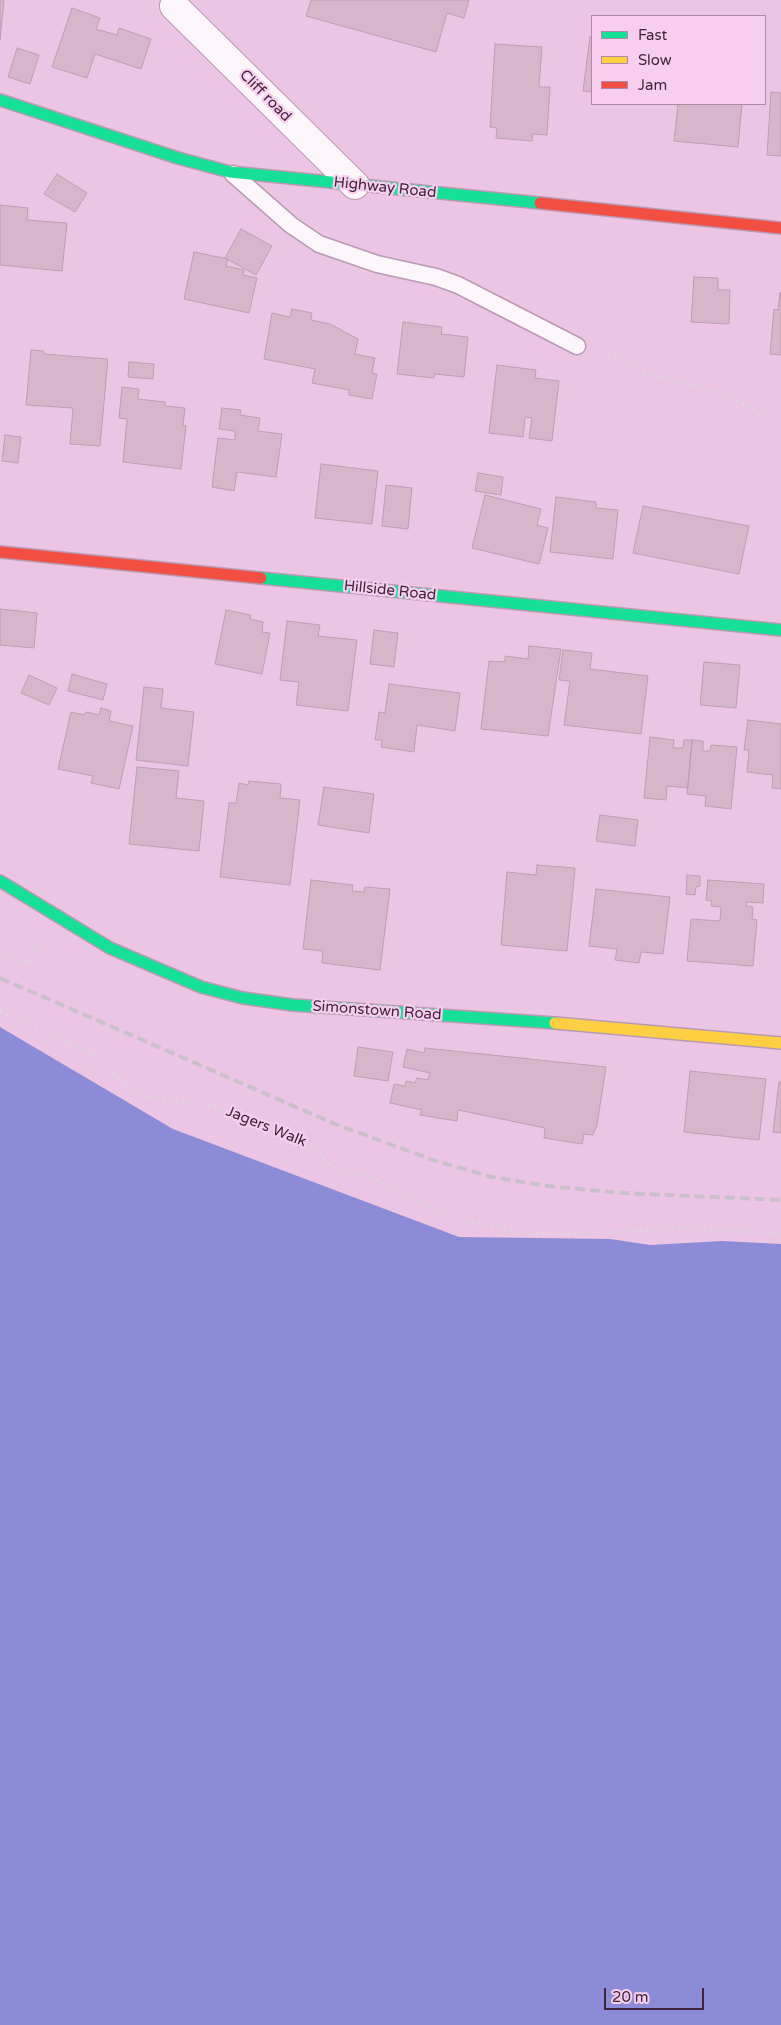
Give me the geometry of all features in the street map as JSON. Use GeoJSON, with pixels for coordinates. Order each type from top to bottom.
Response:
{"type":"FeatureCollection","features":[{"type":"Feature","properties":{"kind":"street","name":"Cliff road"},"geometry":{"type":"LineString","coordinates":[[174,6],[355,185]]}},
{"type":"Feature","properties":{"kind":"street","name":"Highway Road"},"geometry":{"type":"LineString","coordinates":[[0,100],[178,158],[230,172],[781,228]]}},
{"type":"Feature","properties":{"kind":"street","name":"Hillside Road"},"geometry":{"type":"LineString","coordinates":[[0,552],[781,630]]}},
{"type":"Feature","properties":{"kind":"street","name":"Simonstown Road"},"geometry":{"type":"LineString","coordinates":[[0,881],[110,948],[201,987],[243,998],[293,1005],[562,1024],[781,1044]]}},
{"type":"Feature","properties":{"kind":"lane"},"geometry":{"type":"LineString","coordinates":[[230,172],[284,219],[319,244],[360,259],[436,277],[458,285],[577,346]]}},
{"type":"Feature","properties":{"kind":"path"},"geometry":{"type":"LineString","coordinates":[[577,346],[621,360],[642,373],[701,387],[745,405],[781,427]]}},
{"type":"Feature","properties":{"kind":"path"},"geometry":{"type":"LineString","coordinates":[[0,950],[28,964],[41,939]]}},
{"type":"Feature","properties":{"kind":"path","name":"Jagers Walk"},"geometry":{"type":"LineString","coordinates":[[0,1010],[48,1034],[95,1054],[132,1091],[144,1096],[214,1106],[256,1124],[307,1140],[332,1167],[388,1184],[425,1204],[467,1220],[498,1228],[532,1233],[567,1234],[688,1228],[781,1234]]}},
{"type":"Feature","properties":{"kind":"shaded area"},"geometry":{"type":"Polygon","coordinates":[[[0,1027],[173,1129],[459,1237],[610,1239],[650,1245],[722,1241],[781,1244],[781,2025],[0,2025],[0,1027]]]}},
{"type":"Feature","properties":{"kind":"building"},"geometry":{"type":"Polygon","coordinates":[[[0,0],[4,0],[0,40],[0,0]]]}},
{"type":"Feature","properties":{"kind":"building"},"geometry":{"type":"Polygon","coordinates":[[[311,0],[469,0],[464,18],[447,13],[436,52],[306,16],[311,0]]]}},
{"type":"Feature","properties":{"kind":"building"},"geometry":{"type":"Polygon","coordinates":[[[72,8],[100,18],[96,29],[117,35],[119,28],[151,39],[141,69],[95,54],[87,78],[52,67],[72,8]]]}},
{"type":"Feature","properties":{"kind":"building"},"geometry":{"type":"Polygon","coordinates":[[[590,37],[591,92],[583,91],[590,37]]]}},
{"type":"Feature","properties":{"kind":"building"},"geometry":{"type":"Polygon","coordinates":[[[495,44],[542,47],[539,87],[550,87],[547,135],[533,134],[532,141],[496,138],[497,128],[490,127],[495,44]]]}},
{"type":"Feature","properties":{"kind":"building"},"geometry":{"type":"Polygon","coordinates":[[[17,48],[39,55],[30,84],[8,77],[17,48]]]}},
{"type":"Feature","properties":{"kind":"building"},"geometry":{"type":"Polygon","coordinates":[[[771,92],[781,93],[781,156],[767,155],[771,92]]]}},
{"type":"Feature","properties":{"kind":"building"},"geometry":{"type":"Polygon","coordinates":[[[678,105],[742,105],[738,147],[674,141],[678,105]]]}},
{"type":"Feature","properties":{"kind":"building"},"geometry":{"type":"Polygon","coordinates":[[[57,174],[87,193],[75,212],[44,194],[57,174]]]}},
{"type":"Feature","properties":{"kind":"building"},"geometry":{"type":"Polygon","coordinates":[[[0,205],[28,208],[27,220],[67,223],[62,271],[0,265],[0,205]]]}},
{"type":"Feature","properties":{"kind":"building"},"geometry":{"type":"Polygon","coordinates":[[[241,229],[272,246],[256,275],[225,258],[241,229]]]}},
{"type":"Feature","properties":{"kind":"building"},"geometry":{"type":"Polygon","coordinates":[[[194,252],[228,259],[226,266],[244,270],[243,275],[257,278],[249,313],[184,299],[194,252]]]}},
{"type":"Feature","properties":{"kind":"building"},"geometry":{"type":"Polygon","coordinates":[[[694,277],[718,278],[718,290],[730,290],[729,324],[691,322],[694,277]]]}},
{"type":"Feature","properties":{"kind":"building"},"geometry":{"type":"Polygon","coordinates":[[[780,293],[781,355],[770,354],[774,309],[778,310],[780,293]]]}},
{"type":"Feature","properties":{"kind":"building"},"geometry":{"type":"Polygon","coordinates":[[[292,309],[312,313],[311,320],[330,324],[358,339],[355,354],[375,358],[372,373],[377,374],[372,399],[349,395],[349,390],[312,383],[315,369],[264,359],[272,313],[290,317],[292,309]]]}},
{"type":"Feature","properties":{"kind":"building"},"geometry":{"type":"Polygon","coordinates":[[[403,322],[442,327],[441,334],[468,337],[464,377],[435,374],[434,378],[397,374],[403,322]]]}},
{"type":"Feature","properties":{"kind":"building"},"geometry":{"type":"Polygon","coordinates":[[[31,350],[44,351],[44,354],[108,359],[100,446],[70,444],[73,408],[26,405],[31,350]]]}},
{"type":"Feature","properties":{"kind":"building"},"geometry":{"type":"Polygon","coordinates":[[[129,362],[154,364],[153,379],[128,377],[129,362]]]}},
{"type":"Feature","properties":{"kind":"building"},"geometry":{"type":"Polygon","coordinates":[[[497,365],[536,370],[535,378],[559,381],[552,441],[529,438],[532,418],[525,417],[523,437],[489,433],[497,365]]]}},
{"type":"Feature","properties":{"kind":"building"},"geometry":{"type":"Polygon","coordinates":[[[122,387],[139,389],[138,399],[165,402],[165,406],[185,408],[183,425],[186,426],[181,469],[123,462],[127,419],[119,418],[122,387]]]}},
{"type":"Feature","properties":{"kind":"building"},"geometry":{"type":"Polygon","coordinates":[[[222,408],[241,410],[240,415],[260,418],[258,431],[282,434],[276,477],[237,472],[234,491],[212,487],[218,438],[235,440],[235,431],[219,429],[222,408]]]}},
{"type":"Feature","properties":{"kind":"building"},"geometry":{"type":"Polygon","coordinates":[[[5,435],[21,437],[18,463],[2,461],[5,435]]]}},
{"type":"Feature","properties":{"kind":"building"},"geometry":{"type":"Polygon","coordinates":[[[321,464],[378,471],[372,524],[315,518],[321,464]]]}},
{"type":"Feature","properties":{"kind":"building"},"geometry":{"type":"Polygon","coordinates":[[[478,473],[503,477],[501,495],[475,491],[478,473]]]}},
{"type":"Feature","properties":{"kind":"building"},"geometry":{"type":"Polygon","coordinates":[[[386,485],[412,488],[408,529],[382,526],[386,485]]]}},
{"type":"Feature","properties":{"kind":"building"},"geometry":{"type":"Polygon","coordinates":[[[485,495],[541,509],[537,525],[548,528],[539,564],[472,548],[485,495]]]}},
{"type":"Feature","properties":{"kind":"building"},"geometry":{"type":"Polygon","coordinates":[[[556,497],[596,502],[596,508],[618,510],[613,559],[550,552],[556,497]]]}},
{"type":"Feature","properties":{"kind":"building"},"geometry":{"type":"Polygon","coordinates":[[[643,506],[749,526],[739,574],[633,553],[643,506]]]}},
{"type":"Feature","properties":{"kind":"building"},"geometry":{"type":"Polygon","coordinates":[[[0,609],[37,613],[34,648],[0,645],[0,609]]]}},
{"type":"Feature","properties":{"kind":"building"},"geometry":{"type":"Polygon","coordinates":[[[226,610],[251,615],[250,619],[263,622],[262,632],[270,633],[262,674],[215,664],[226,610]]]}},
{"type":"Feature","properties":{"kind":"building"},"geometry":{"type":"Polygon","coordinates":[[[287,621],[320,625],[318,636],[357,640],[348,711],[296,705],[299,682],[280,680],[287,621]]]}},
{"type":"Feature","properties":{"kind":"building"},"geometry":{"type":"Polygon","coordinates":[[[374,630],[398,633],[394,667],[370,664],[374,630]]]}},
{"type":"Feature","properties":{"kind":"building"},"geometry":{"type":"Polygon","coordinates":[[[529,646],[561,649],[548,736],[481,729],[489,661],[505,662],[505,656],[528,659],[529,646]]]}},
{"type":"Feature","properties":{"kind":"building"},"geometry":{"type":"Polygon","coordinates":[[[563,650],[592,653],[590,669],[648,676],[641,734],[564,725],[570,681],[559,680],[563,650]]]}},
{"type":"Feature","properties":{"kind":"building"},"geometry":{"type":"Polygon","coordinates":[[[704,662],[740,665],[736,708],[700,705],[704,662]]]}},
{"type":"Feature","properties":{"kind":"building"},"geometry":{"type":"Polygon","coordinates":[[[72,674],[107,684],[103,700],[68,691],[72,674]]]}},
{"type":"Feature","properties":{"kind":"building"},"geometry":{"type":"Polygon","coordinates":[[[29,675],[57,688],[49,705],[21,693],[29,675]]]}},
{"type":"Feature","properties":{"kind":"building"},"geometry":{"type":"Polygon","coordinates":[[[389,684],[460,693],[455,731],[417,725],[414,752],[381,747],[382,740],[375,740],[379,712],[385,713],[389,684]]]}},
{"type":"Feature","properties":{"kind":"building"},"geometry":{"type":"Polygon","coordinates":[[[144,687],[163,689],[161,708],[194,712],[188,766],[136,760],[144,687]]]}},
{"type":"Feature","properties":{"kind":"building"},"geometry":{"type":"Polygon","coordinates":[[[101,708],[111,711],[109,721],[133,726],[119,789],[91,783],[93,776],[58,769],[71,712],[84,715],[86,712],[99,715],[101,708]]]}},
{"type":"Feature","properties":{"kind":"building"},"geometry":{"type":"Polygon","coordinates":[[[748,720],[781,724],[781,789],[772,788],[773,775],[747,772],[749,750],[744,750],[748,720]]]}},
{"type":"Feature","properties":{"kind":"building"},"geometry":{"type":"Polygon","coordinates":[[[650,737],[674,740],[673,748],[683,748],[684,740],[692,740],[688,788],[667,786],[666,800],[644,798],[650,737]]]}},
{"type":"Feature","properties":{"kind":"building"},"geometry":{"type":"Polygon","coordinates":[[[692,740],[703,741],[703,751],[710,751],[711,745],[737,747],[731,809],[705,806],[706,796],[687,794],[692,740]]]}},
{"type":"Feature","properties":{"kind":"building"},"geometry":{"type":"Polygon","coordinates":[[[137,767],[179,771],[176,798],[204,801],[199,851],[129,844],[137,767]]]}},
{"type":"Feature","properties":{"kind":"building"},"geometry":{"type":"Polygon","coordinates":[[[249,781],[281,784],[280,798],[300,800],[290,885],[220,877],[229,803],[236,803],[239,783],[248,785],[249,781]]]}},
{"type":"Feature","properties":{"kind":"building"},"geometry":{"type":"Polygon","coordinates":[[[324,787],[374,794],[369,833],[318,825],[324,787]]]}},
{"type":"Feature","properties":{"kind":"building"},"geometry":{"type":"Polygon","coordinates":[[[600,815],[638,820],[635,846],[596,841],[600,815]]]}},
{"type":"Feature","properties":{"kind":"building"},"geometry":{"type":"Polygon","coordinates":[[[537,865],[575,868],[567,951],[501,945],[507,872],[536,875],[537,865]]]}},
{"type":"Feature","properties":{"kind":"building"},"geometry":{"type":"Polygon","coordinates":[[[687,875],[700,876],[700,886],[696,887],[695,895],[686,894],[687,875]]]}},
{"type":"Feature","properties":{"kind":"building"},"geometry":{"type":"Polygon","coordinates":[[[311,880],[353,885],[352,891],[364,892],[365,887],[390,889],[380,970],[322,963],[323,951],[303,949],[311,880]]]}},
{"type":"Feature","properties":{"kind":"building"},"geometry":{"type":"Polygon","coordinates":[[[708,880],[764,884],[763,903],[747,902],[746,906],[753,907],[752,919],[757,920],[753,966],[687,961],[691,919],[720,921],[721,907],[711,906],[712,901],[706,900],[708,880]]]}},
{"type":"Feature","properties":{"kind":"building"},"geometry":{"type":"Polygon","coordinates":[[[596,889],[670,897],[663,954],[641,952],[639,963],[615,960],[617,949],[589,946],[596,889]]]}},
{"type":"Feature","properties":{"kind":"building"},"geometry":{"type":"Polygon","coordinates":[[[358,1047],[393,1052],[388,1081],[354,1076],[358,1047]]]}},
{"type":"Feature","properties":{"kind":"building"},"geometry":{"type":"Polygon","coordinates":[[[425,1048],[606,1067],[597,1125],[593,1135],[584,1134],[582,1144],[544,1138],[545,1128],[458,1110],[457,1121],[420,1115],[422,1110],[390,1103],[394,1084],[405,1086],[406,1081],[415,1083],[417,1078],[428,1080],[430,1073],[403,1067],[407,1049],[424,1053],[425,1048]]]}},
{"type":"Feature","properties":{"kind":"building"},"geometry":{"type":"Polygon","coordinates":[[[690,1071],[766,1079],[759,1140],[684,1132],[690,1071]]]}},
{"type":"Feature","properties":{"kind":"building"},"geometry":{"type":"Polygon","coordinates":[[[779,1082],[781,1082],[781,1133],[773,1132],[779,1082]]]}},
{"type":"Feature","properties":{"kind":"railway"},"geometry":{"type":"LineString","coordinates":[[0,978],[335,1124],[433,1160],[492,1177],[548,1186],[622,1193],[781,1200]]}},
{"type":"Feature","properties":{"kind":"traffic: fast"},"geometry":{"type":"LineString","coordinates":[[0,100],[178,158],[230,172],[540,203]]}},
{"type":"Feature","properties":{"kind":"traffic: fast"},"geometry":{"type":"LineString","coordinates":[[261,578],[781,630]]}},
{"type":"Feature","properties":{"kind":"traffic: fast"},"geometry":{"type":"LineString","coordinates":[[0,881],[110,948],[201,987],[243,998],[293,1005],[555,1023]]}},
{"type":"Feature","properties":{"kind":"traffic: slow"},"geometry":{"type":"LineString","coordinates":[[555,1023],[781,1043]]}},
{"type":"Feature","properties":{"kind":"traffic: jam"},"geometry":{"type":"LineString","coordinates":[[540,203],[781,228]]}},
{"type":"Feature","properties":{"kind":"traffic: jam"},"geometry":{"type":"LineString","coordinates":[[0,552],[261,578]]}}]}
